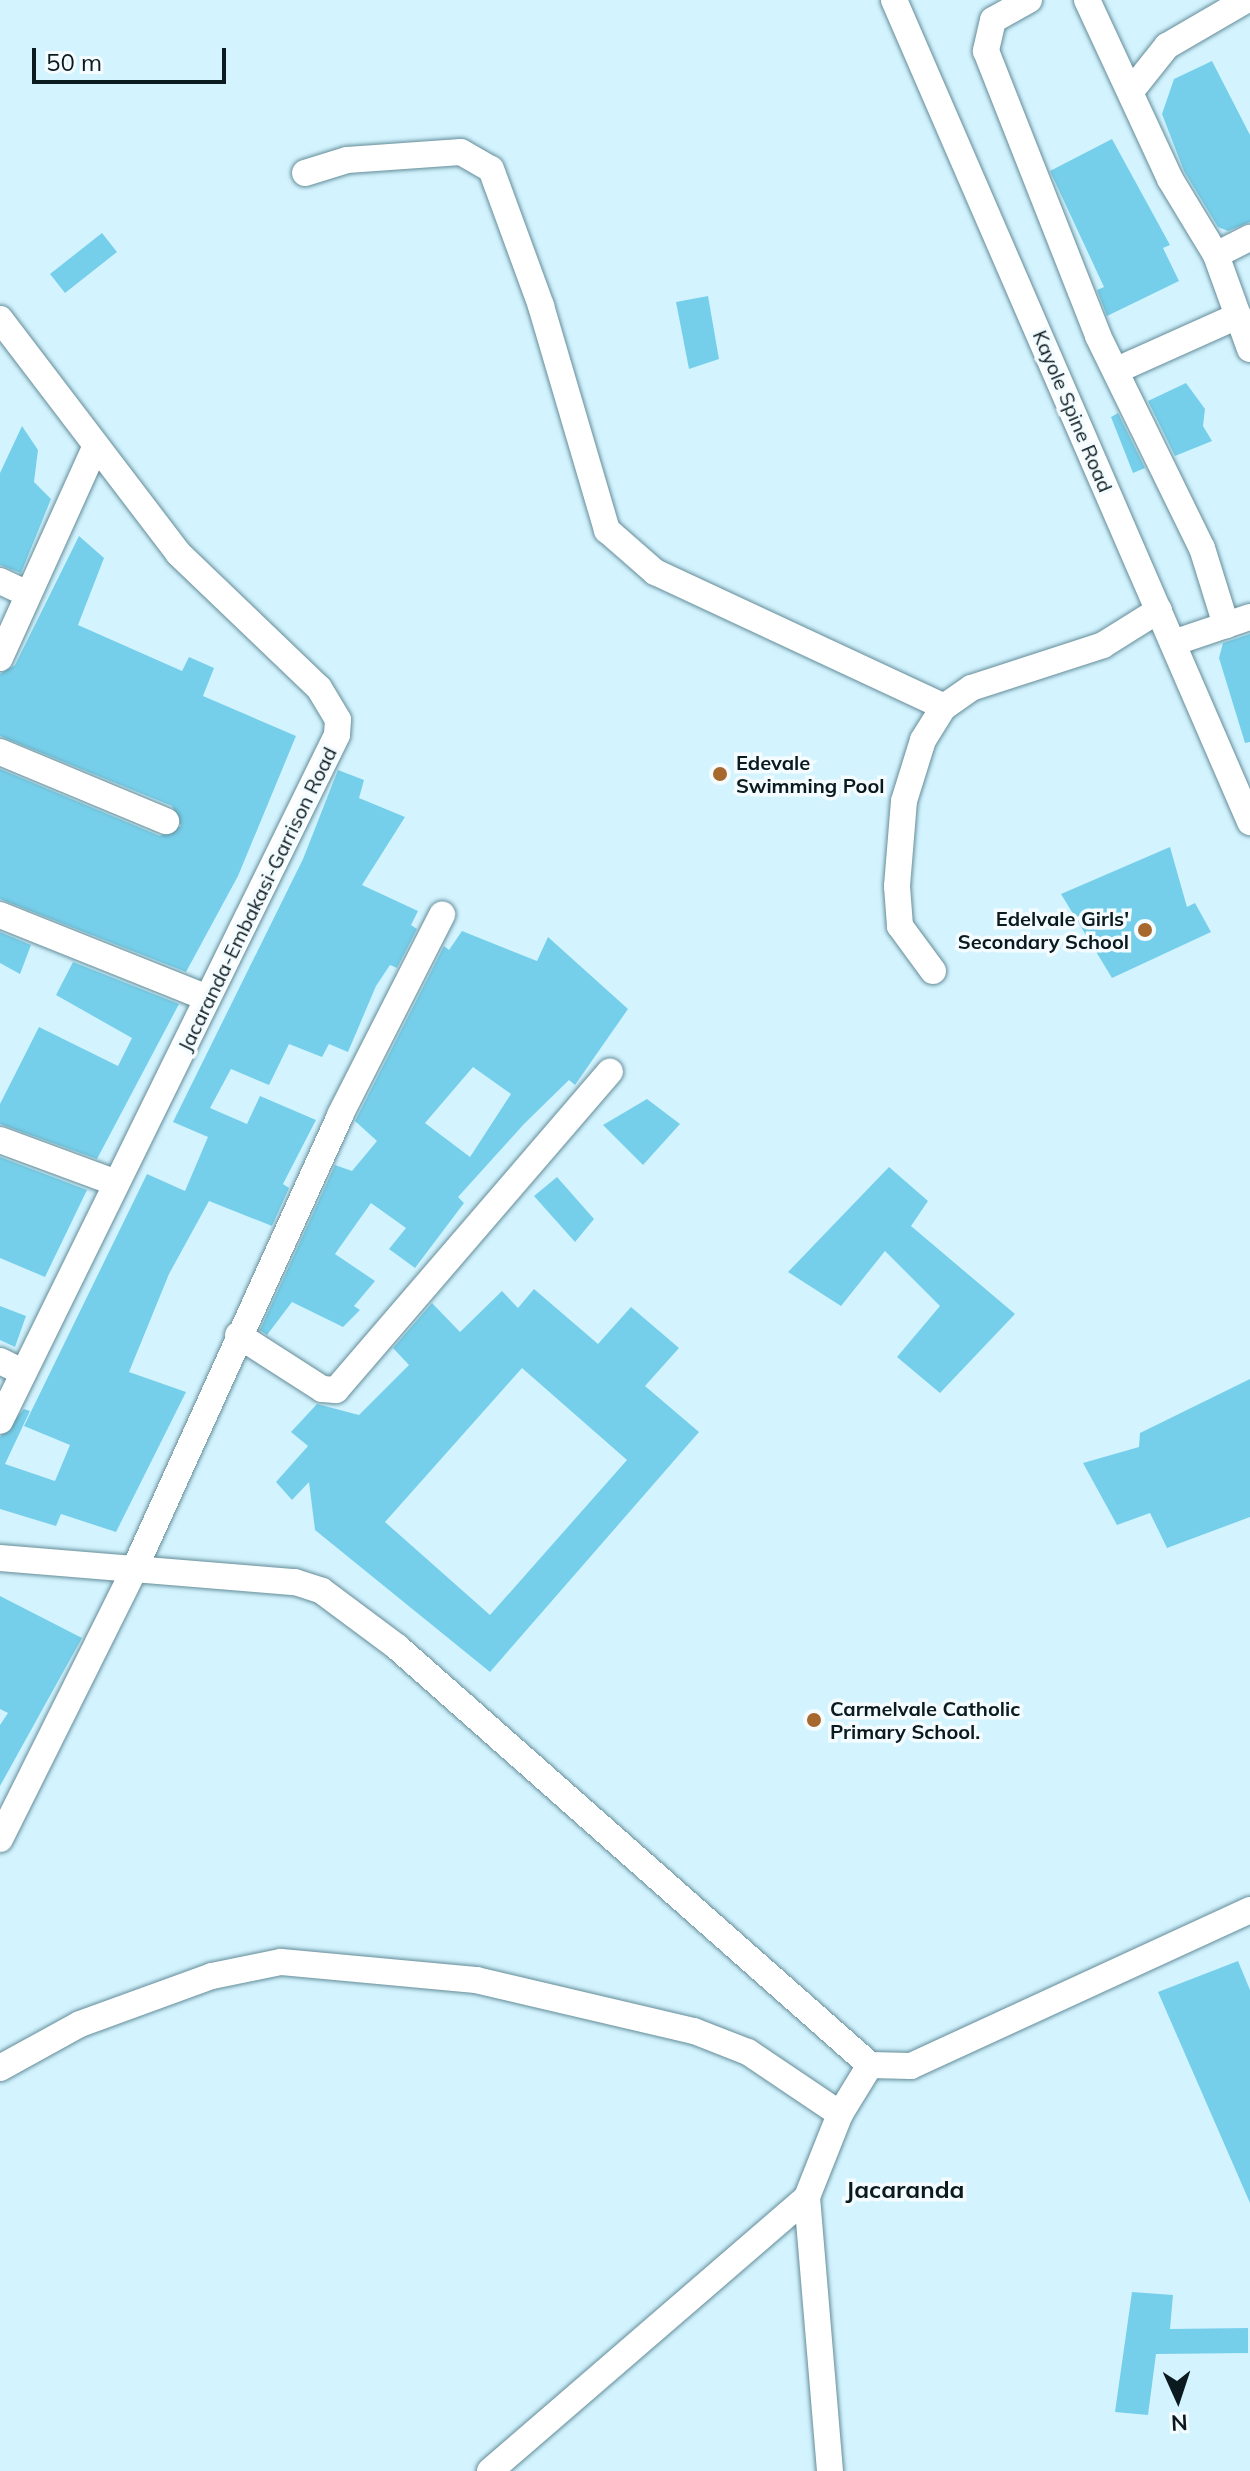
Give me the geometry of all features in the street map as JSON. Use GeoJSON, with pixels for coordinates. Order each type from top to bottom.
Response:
{"type":"FeatureCollection","features":[{"type":"Feature","properties":{"kind":"street","name":"Kayole Spine Road"},"geometry":{"type":"LineString","coordinates":[[894,0],[1250,822]]}},
{"type":"Feature","properties":{"kind":"street"},"geometry":{"type":"LineString","coordinates":[[1029,0],[993,20],[986,51],[1117,370],[1238,621],[1173,643]]}},
{"type":"Feature","properties":{"kind":"street"},"geometry":{"type":"LineString","coordinates":[[1087,0],[1170,179],[1216,255],[1250,349]]}},
{"type":"Feature","properties":{"kind":"street"},"geometry":{"type":"LineString","coordinates":[[1131,91],[1167,46],[1246,0]]}},
{"type":"Feature","properties":{"kind":"street"},"geometry":{"type":"LineString","coordinates":[[305,173],[347,160],[461,152],[491,169],[536,292],[607,530],[655,572],[944,707]]}},
{"type":"Feature","properties":{"kind":"street"},"geometry":{"type":"LineString","coordinates":[[1216,255],[1250,238]]}},
{"type":"Feature","properties":{"kind":"street"},"geometry":{"type":"LineString","coordinates":[[1117,370],[1238,316]]}},
{"type":"Feature","properties":{"kind":"street","name":"Jacaranda-Embakasi-Garrison Road"},"geometry":{"type":"LineString","coordinates":[[0,319],[95,448],[178,553],[319,688],[338,720],[116,1183],[12,1366],[0,1421]]}},
{"type":"Feature","properties":{"kind":"street"},"geometry":{"type":"LineString","coordinates":[[0,658],[12,586],[95,448]]}},
{"type":"Feature","properties":{"kind":"street"},"geometry":{"type":"LineString","coordinates":[[933,971],[900,926],[897,886],[904,801],[923,740],[944,707],[971,688],[1103,645],[1159,610]]}},
{"type":"Feature","properties":{"kind":"street"},"geometry":{"type":"LineString","coordinates":[[0,752],[166,821]]}},
{"type":"Feature","properties":{"kind":"street"},"geometry":{"type":"LineString","coordinates":[[0,915],[207,998]]}},
{"type":"Feature","properties":{"kind":"street"},"geometry":{"type":"LineString","coordinates":[[0,1839],[134,1570],[238,1335],[442,915]]}},
{"type":"Feature","properties":{"kind":"street"},"geometry":{"type":"LineString","coordinates":[[238,1335],[322,1389],[336,1390],[610,1072]]}},
{"type":"Feature","properties":{"kind":"street"},"geometry":{"type":"LineString","coordinates":[[0,1140],[116,1183]]}},
{"type":"Feature","properties":{"kind":"street"},"geometry":{"type":"LineString","coordinates":[[0,1558],[295,1582],[351,1609],[870,2065],[911,2066],[1250,1910]]}},
{"type":"Feature","properties":{"kind":"street"},"geometry":{"type":"LineString","coordinates":[[0,2068],[80,2024],[212,1976],[281,1962],[476,1980],[694,2031],[748,2052],[840,2114]]}},
{"type":"Feature","properties":{"kind":"street"},"geometry":{"type":"LineString","coordinates":[[830,2471],[807,2197],[840,2114],[870,2065]]}},
{"type":"Feature","properties":{"kind":"street"},"geometry":{"type":"LineString","coordinates":[[490,2471],[807,2197]]}},
{"type":"Feature","properties":{"kind":"building"},"geometry":{"type":"Polygon","coordinates":[[[1212,61],[1250,135],[1250,222],[1228,231],[1218,227],[1184,171],[1162,114],[1174,79],[1212,61]]]}},
{"type":"Feature","properties":{"kind":"building"},"geometry":{"type":"Polygon","coordinates":[[[1112,139],[1170,245],[1163,248],[1179,281],[1107,316],[1097,290],[1104,287],[1050,171],[1112,139]]]}},
{"type":"Feature","properties":{"kind":"building"},"geometry":{"type":"Polygon","coordinates":[[[102,233],[117,252],[65,293],[50,274],[102,233]]]}},
{"type":"Feature","properties":{"kind":"building"},"geometry":{"type":"Polygon","coordinates":[[[708,296],[719,359],[689,369],[676,302],[708,296]]]}},
{"type":"Feature","properties":{"kind":"building"},"geometry":{"type":"Polygon","coordinates":[[[1186,383],[1205,409],[1203,426],[1212,441],[1175,456],[1148,401],[1186,383]]]}},
{"type":"Feature","properties":{"kind":"building"},"geometry":{"type":"Polygon","coordinates":[[[1118,413],[1145,468],[1133,473],[1111,417],[1118,413]]]}},
{"type":"Feature","properties":{"kind":"building"},"geometry":{"type":"Polygon","coordinates":[[[22,426],[38,450],[34,482],[51,499],[21,573],[0,565],[0,473],[22,426]]]}},
{"type":"Feature","properties":{"kind":"building"},"geometry":{"type":"Polygon","coordinates":[[[79,536],[104,558],[78,625],[182,671],[189,657],[214,668],[203,696],[296,736],[238,876],[186,972],[0,899],[0,769],[160,836],[181,826],[172,806],[0,736],[0,674],[15,665],[79,536]]]}},
{"type":"Feature","properties":{"kind":"building"},"geometry":{"type":"Polygon","coordinates":[[[1250,634],[1250,742],[1245,743],[1219,658],[1223,643],[1250,634]]]}},
{"type":"Feature","properties":{"kind":"building"},"geometry":{"type":"Polygon","coordinates":[[[338,770],[364,780],[359,798],[405,817],[362,885],[418,911],[411,925],[417,929],[397,968],[390,965],[376,986],[348,1052],[329,1044],[322,1057],[289,1044],[269,1085],[231,1069],[210,1108],[247,1124],[260,1096],[316,1120],[283,1184],[289,1188],[272,1226],[209,1201],[169,1274],[129,1372],[186,1392],[116,1532],[61,1514],[56,1526],[0,1509],[0,1437],[24,1409],[30,1411],[5,1464],[55,1481],[70,1445],[24,1426],[147,1174],[185,1191],[208,1137],[173,1122],[303,859],[338,770]]]}},
{"type":"Feature","properties":{"kind":"building"},"geometry":{"type":"Polygon","coordinates":[[[1170,847],[1187,907],[1195,903],[1211,932],[1112,978],[1061,894],[1170,847]]]}},
{"type":"Feature","properties":{"kind":"building"},"geometry":{"type":"Polygon","coordinates":[[[462,931],[537,961],[548,937],[628,1009],[575,1085],[569,1080],[458,1197],[464,1203],[415,1268],[389,1249],[406,1228],[371,1203],[335,1254],[375,1281],[354,1306],[360,1310],[343,1327],[292,1302],[267,1335],[260,1330],[335,1165],[352,1171],[377,1141],[355,1121],[444,946],[449,950],[462,931]],[[473,1067],[425,1123],[470,1157],[511,1094],[473,1067]]]}},
{"type":"Feature","properties":{"kind":"building"},"geometry":{"type":"Polygon","coordinates":[[[0,932],[31,945],[20,974],[0,963],[0,932]]]}},
{"type":"Feature","properties":{"kind":"building"},"geometry":{"type":"Polygon","coordinates":[[[73,962],[179,1004],[97,1159],[0,1124],[0,1104],[39,1027],[118,1066],[132,1038],[56,995],[73,962]]]}},
{"type":"Feature","properties":{"kind":"building"},"geometry":{"type":"Polygon","coordinates":[[[647,1099],[680,1124],[643,1165],[603,1125],[647,1099]]]}},
{"type":"Feature","properties":{"kind":"building"},"geometry":{"type":"Polygon","coordinates":[[[0,1157],[87,1190],[45,1277],[0,1258],[0,1157]]]}},
{"type":"Feature","properties":{"kind":"building"},"geometry":{"type":"Polygon","coordinates":[[[889,1167],[928,1201],[911,1226],[1015,1314],[940,1393],[897,1357],[940,1306],[885,1251],[841,1306],[788,1272],[889,1167]]]}},
{"type":"Feature","properties":{"kind":"building"},"geometry":{"type":"Polygon","coordinates":[[[557,1177],[594,1219],[575,1242],[534,1196],[557,1177]]]}},
{"type":"Feature","properties":{"kind":"building"},"geometry":{"type":"Polygon","coordinates":[[[534,1289],[598,1344],[631,1307],[679,1348],[645,1386],[699,1432],[490,1672],[315,1530],[309,1482],[292,1500],[276,1482],[308,1446],[291,1432],[317,1404],[359,1415],[409,1365],[393,1348],[432,1303],[460,1332],[502,1291],[518,1308],[534,1289]],[[522,1368],[385,1522],[490,1615],[627,1460],[522,1368]]]}},
{"type":"Feature","properties":{"kind":"building"},"geometry":{"type":"Polygon","coordinates":[[[0,1306],[26,1316],[15,1347],[0,1340],[0,1306]]]}},
{"type":"Feature","properties":{"kind":"building"},"geometry":{"type":"Polygon","coordinates":[[[1250,1379],[1250,1517],[1167,1548],[1150,1513],[1117,1525],[1083,1463],[1139,1447],[1140,1433],[1250,1379]]]}},
{"type":"Feature","properties":{"kind":"building"},"geometry":{"type":"Polygon","coordinates":[[[0,1596],[82,1638],[0,1786],[0,1725],[8,1713],[0,1709],[0,1596]]]}},
{"type":"Feature","properties":{"kind":"building"},"geometry":{"type":"Polygon","coordinates":[[[1238,1961],[1250,1990],[1250,2203],[1158,1992],[1238,1961]]]}},
{"type":"Feature","properties":{"kind":"building"},"geometry":{"type":"Polygon","coordinates":[[[1132,2292],[1173,2295],[1170,2329],[1248,2328],[1248,2353],[1156,2354],[1148,2415],[1115,2412],[1132,2292]]]}},
{"type":"Feature","properties":{"kind":"place","name":"Edevale Swimming Pool"},"geometry":{"type":"Point","coordinates":[720,774]}},
{"type":"Feature","properties":{"kind":"place","name":"Edelvale Girls' Secondary School"},"geometry":{"type":"Point","coordinates":[1145,930]}},
{"type":"Feature","properties":{"kind":"place","name":"Carmelvale Catholic Primary School."},"geometry":{"type":"Point","coordinates":[814,1720]}},
{"type":"Feature","properties":{"kind":"district","name":"Jacaranda"},"geometry":{"type":"Point","coordinates":[905,2190]}}]}
